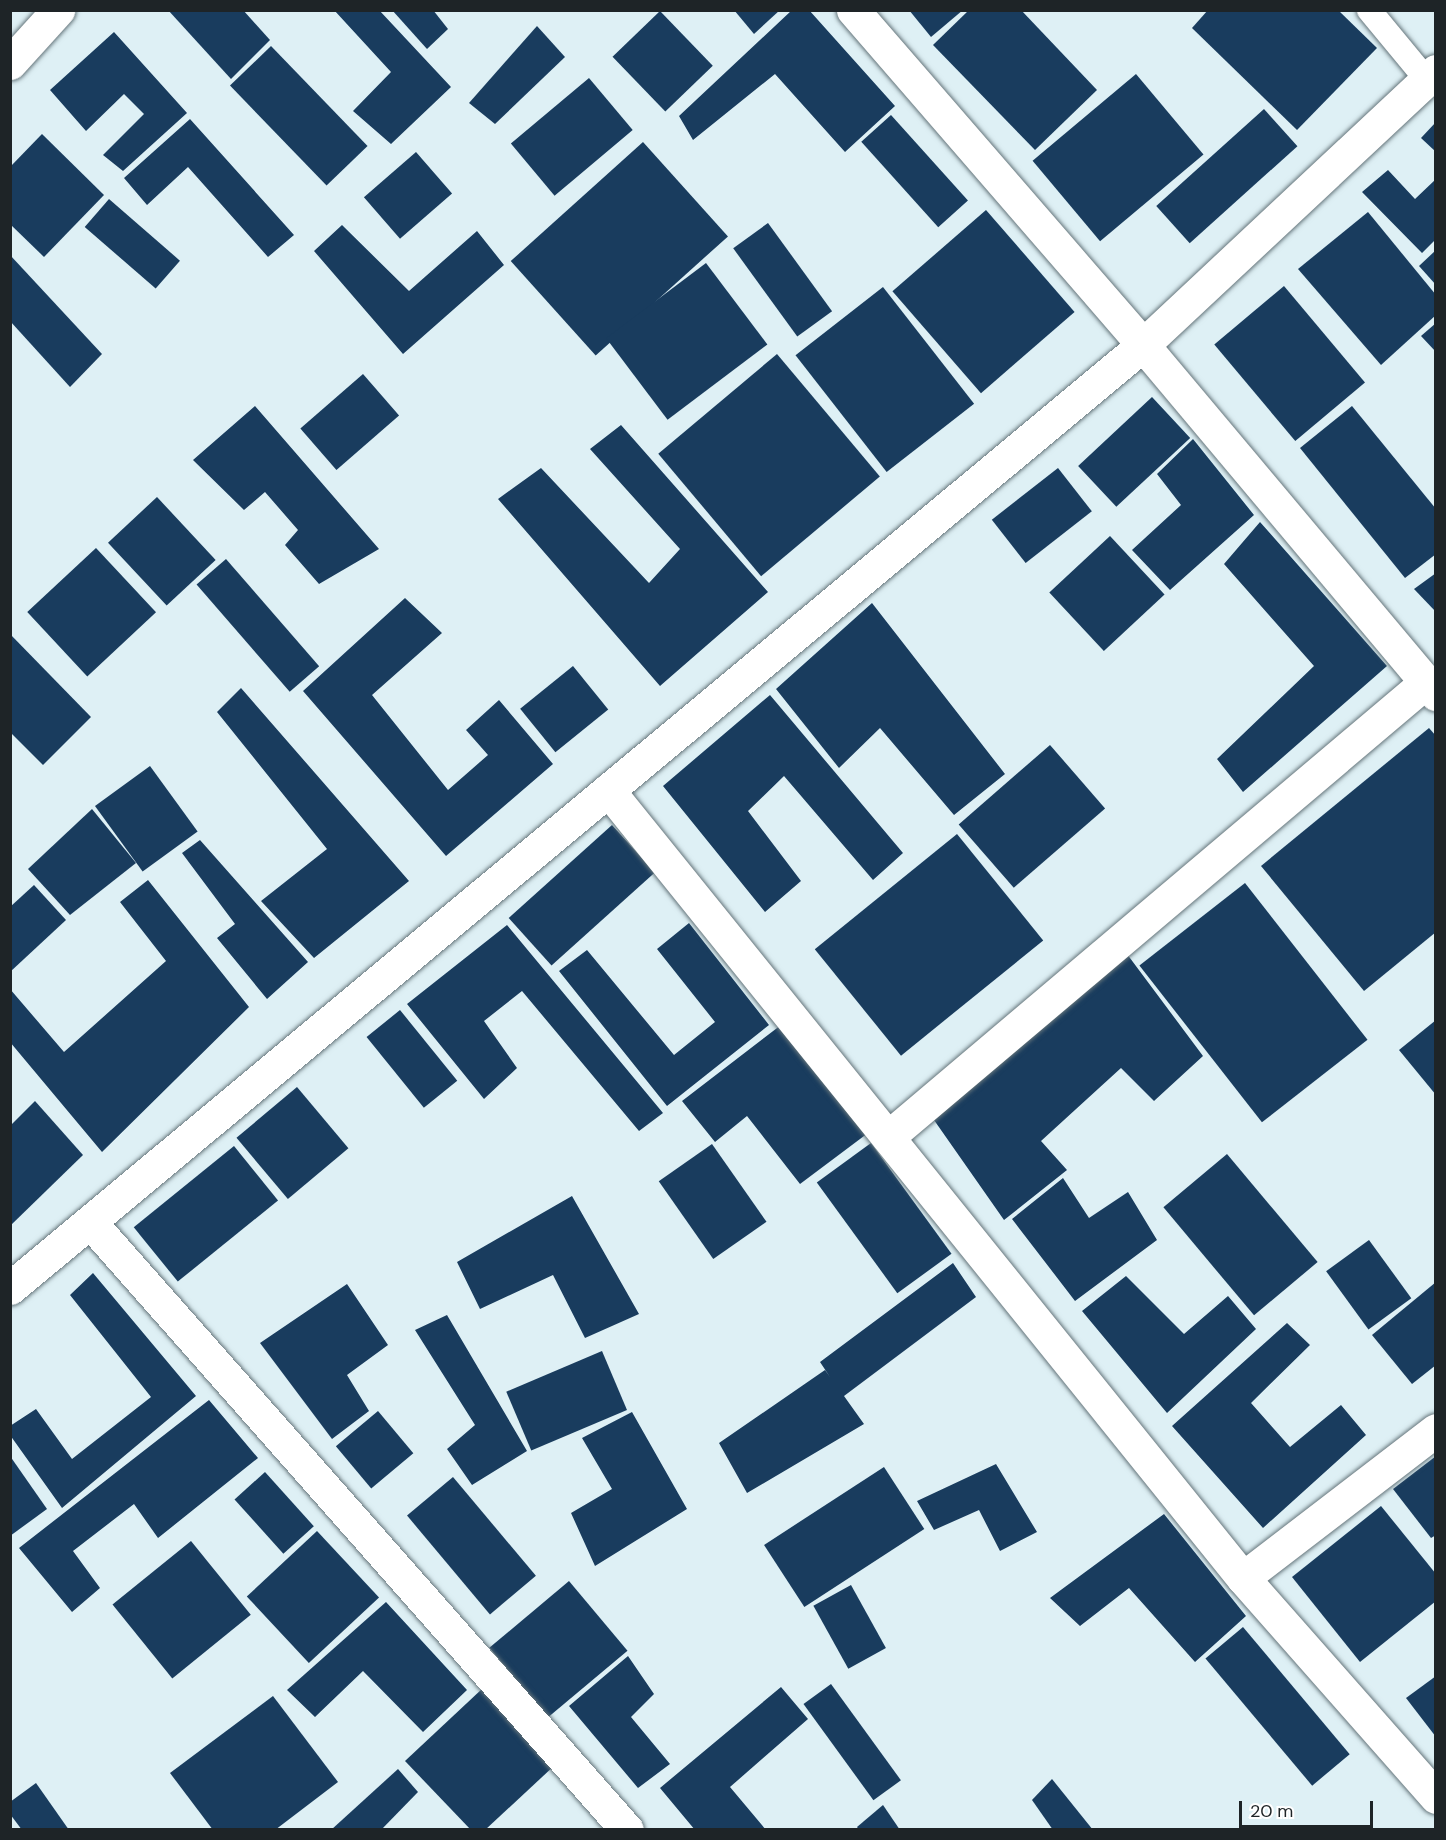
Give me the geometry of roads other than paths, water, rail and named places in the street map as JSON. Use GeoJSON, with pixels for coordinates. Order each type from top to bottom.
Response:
{"type":"FeatureCollection","features":[{"type":"Feature","properties":{"kind":"street"},"geometry":{"type":"LineString","coordinates":[[10,63],[58,10]]}},
{"type":"Feature","properties":{"kind":"street"},"geometry":{"type":"LineString","coordinates":[[853,10],[1143,345],[1431,688],[888,1137]]}},
{"type":"Feature","properties":{"kind":"street"},"geometry":{"type":"LineString","coordinates":[[10,1288],[1143,345],[1431,75]]}},
{"type":"Feature","properties":{"kind":"street"},"geometry":{"type":"LineString","coordinates":[[608,790],[1243,1578],[1436,1797]]}},
{"type":"Feature","properties":{"kind":"street"},"geometry":{"type":"LineString","coordinates":[[90,1222],[627,1830]]}},
{"type":"Feature","properties":{"kind":"street"},"geometry":{"type":"LineString","coordinates":[[1243,1578],[1436,1430]]}},
{"type":"Feature","properties":{"kind":"lane"},"geometry":{"type":"LineString","coordinates":[[1369,10],[1431,75]]}}]}
